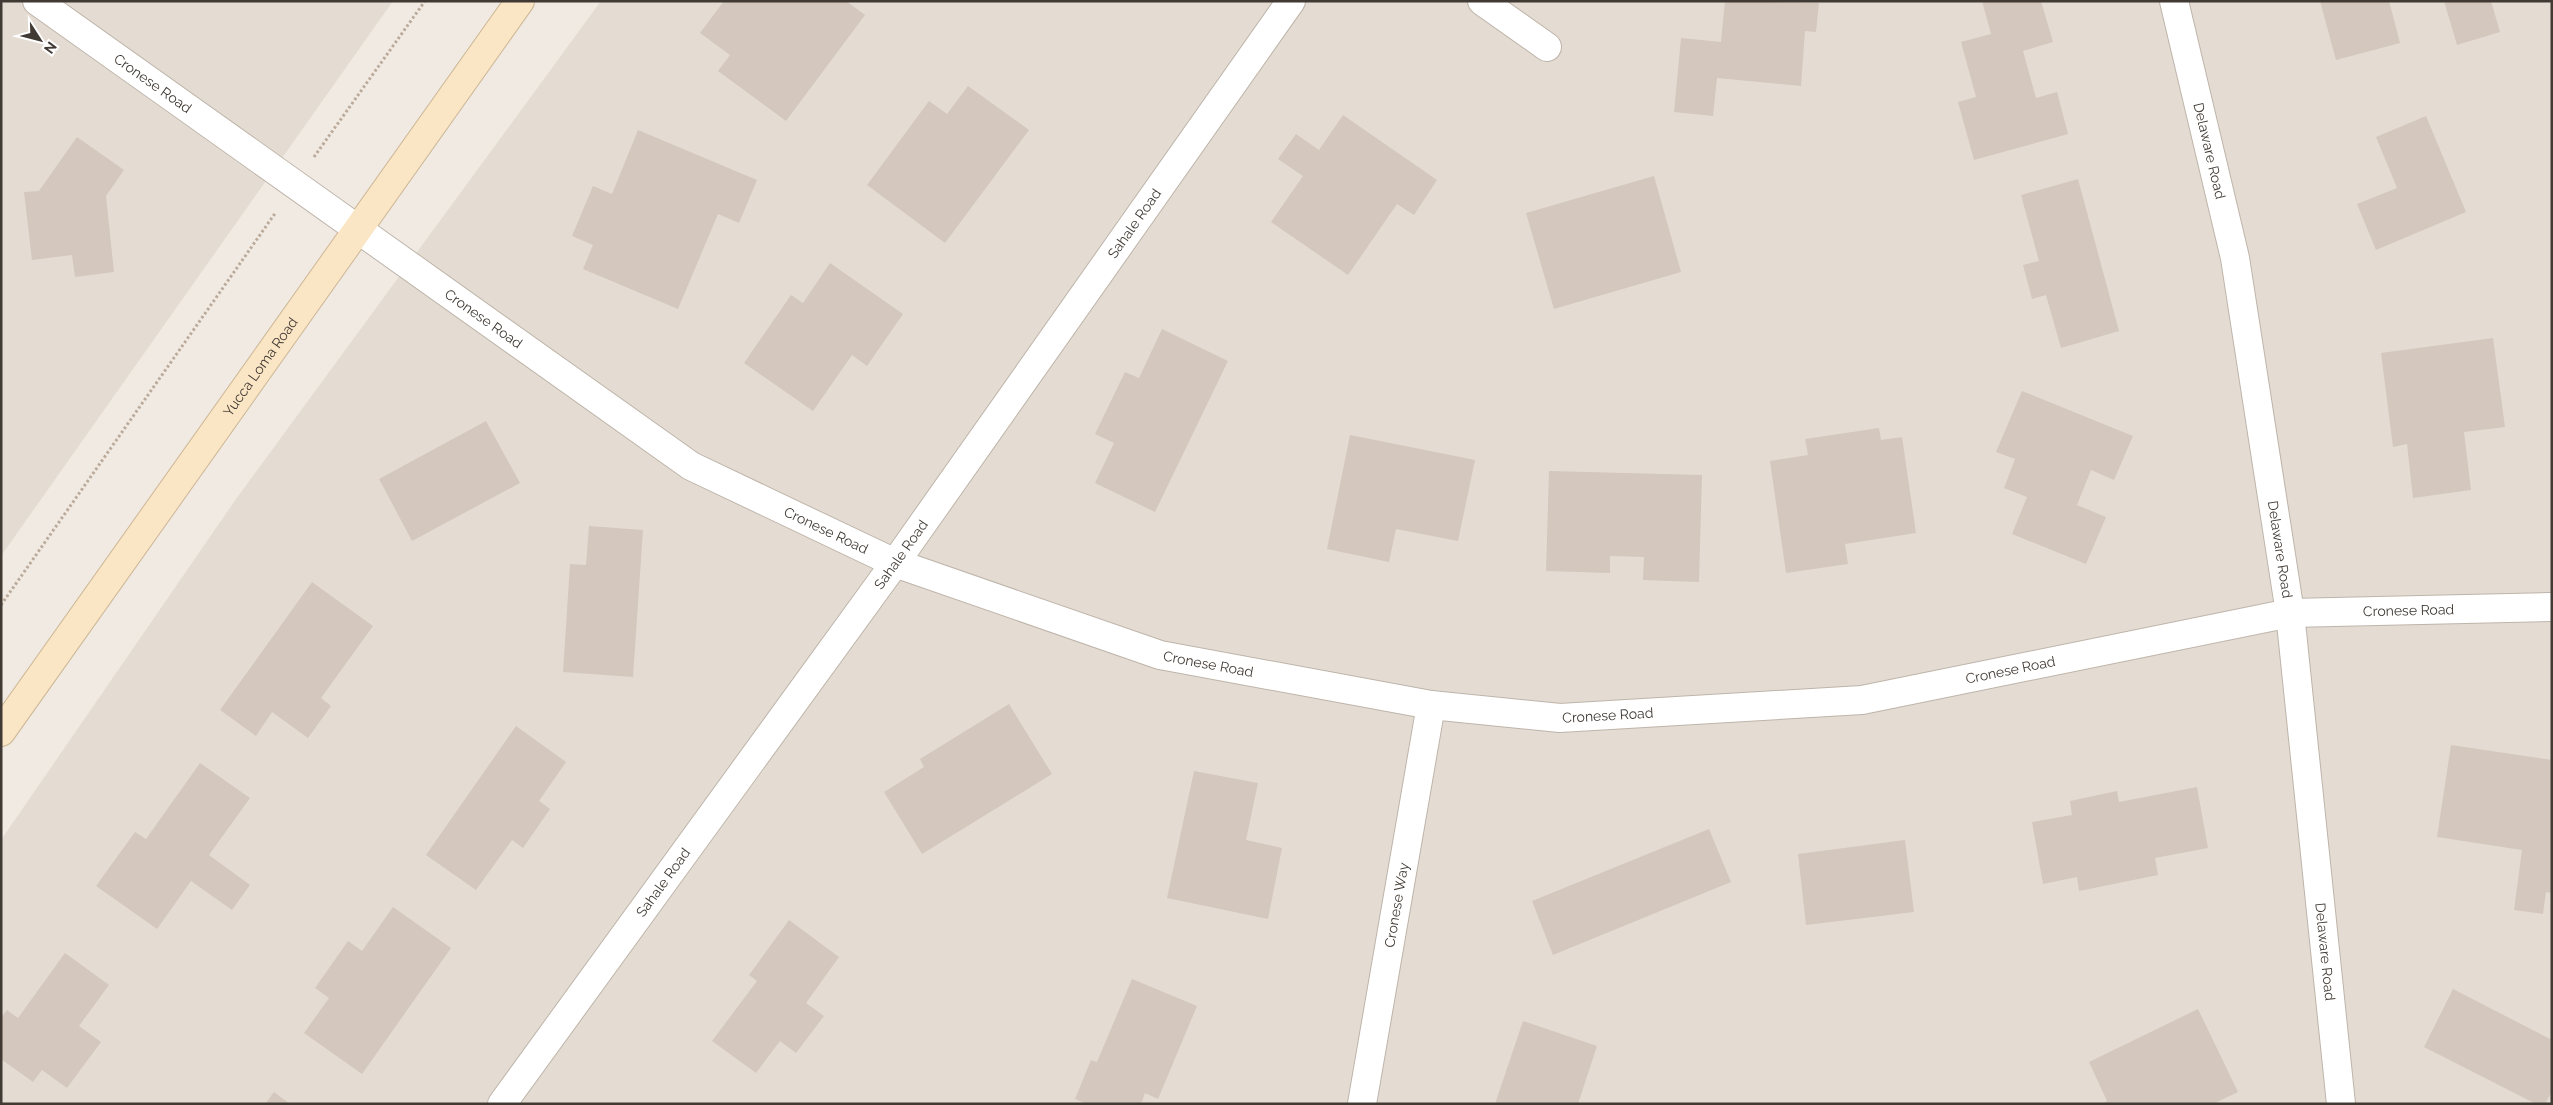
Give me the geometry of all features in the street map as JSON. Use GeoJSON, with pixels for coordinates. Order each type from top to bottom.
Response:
{"type":"FeatureCollection","features":[{"type":"Feature","properties":{"kind":"main road","name":"Yucca Loma Road"},"geometry":{"type":"LineString","coordinates":[[1,732],[520,1]]}},
{"type":"Feature","properties":{"kind":"street","name":"Cronese Road"},"geometry":{"type":"LineString","coordinates":[[37,1],[691,466],[895,563],[1160,655],[1431,705],[1560,718],[1862,700],[2290,613],[2552,607]]}},
{"type":"Feature","properties":{"kind":"street","name":"Sahale Road"},"geometry":{"type":"LineString","coordinates":[[502,1104],[895,563],[1291,1]]}},
{"type":"Feature","properties":{"kind":"street"},"geometry":{"type":"LineString","coordinates":[[1482,1],[1546,47]]}},
{"type":"Feature","properties":{"kind":"street","name":"Delaware Road"},"geometry":{"type":"LineString","coordinates":[[2174,1],[2236,258],[2290,613],[2341,1104]]}},
{"type":"Feature","properties":{"kind":"street","name":"Cronese Way"},"geometry":{"type":"LineString","coordinates":[[1362,1104],[1431,705]]}},
{"type":"Feature","properties":{"kind":"path"},"geometry":{"type":"LineString","coordinates":[[313,159],[425,1]]}},
{"type":"Feature","properties":{"kind":"path"},"geometry":{"type":"LineString","coordinates":[[1,605],[276,211]]}},
{"type":"Feature","properties":{"kind":"shaded area"},"geometry":{"type":"Polygon","coordinates":[[[1,1],[393,1],[1,556],[1,1]]]}},
{"type":"Feature","properties":{"kind":"shaded area"},"geometry":{"type":"Polygon","coordinates":[[[601,1],[2552,1],[2552,1104],[1,1104],[1,840],[236,499],[601,1]]]}},
{"type":"Feature","properties":{"kind":"building"},"geometry":{"type":"Polygon","coordinates":[[[724,1],[846,1],[865,15],[786,121],[718,71],[730,55],[700,33],[724,1]]]}},
{"type":"Feature","properties":{"kind":"building"},"geometry":{"type":"Polygon","coordinates":[[[1725,1],[1819,3],[1816,32],[1805,31],[1801,86],[1717,78],[1713,116],[1674,112],[1681,38],[1721,42],[1725,1]]]}},
{"type":"Feature","properties":{"kind":"building"},"geometry":{"type":"Polygon","coordinates":[[[1982,1],[2041,1],[2053,42],[2023,51],[2036,98],[2057,92],[2068,134],[1974,160],[1958,102],[1976,97],[1961,42],[1991,34],[1982,1]]]}},
{"type":"Feature","properties":{"kind":"building"},"geometry":{"type":"Polygon","coordinates":[[[2320,1],[2389,1],[2400,43],[2336,60],[2320,1]]]}},
{"type":"Feature","properties":{"kind":"building"},"geometry":{"type":"Polygon","coordinates":[[[2444,1],[2491,1],[2500,32],[2457,45],[2444,1]]]}},
{"type":"Feature","properties":{"kind":"building"},"geometry":{"type":"Polygon","coordinates":[[[968,86],[1029,130],[945,243],[867,185],[929,101],[947,114],[968,86]]]}},
{"type":"Feature","properties":{"kind":"building"},"geometry":{"type":"Polygon","coordinates":[[[1343,115],[1437,180],[1414,215],[1397,204],[1348,275],[1271,222],[1303,176],[1278,159],[1296,134],[1319,150],[1343,115]]]}},
{"type":"Feature","properties":{"kind":"building"},"geometry":{"type":"Polygon","coordinates":[[[2426,116],[2466,212],[2376,250],[2357,204],[2397,188],[2376,137],[2426,116]]]}},
{"type":"Feature","properties":{"kind":"building"},"geometry":{"type":"Polygon","coordinates":[[[638,130],[757,180],[739,223],[718,214],[678,309],[583,269],[593,245],[572,236],[593,186],[612,194],[638,130]]]}},
{"type":"Feature","properties":{"kind":"building"},"geometry":{"type":"Polygon","coordinates":[[[77,137],[124,170],[106,196],[114,272],[75,277],[72,255],[32,260],[24,192],[39,191],[77,137]]]}},
{"type":"Feature","properties":{"kind":"building"},"geometry":{"type":"Polygon","coordinates":[[[1654,176],[1681,272],[1554,309],[1526,213],[1654,176]]]}},
{"type":"Feature","properties":{"kind":"building"},"geometry":{"type":"Polygon","coordinates":[[[2078,179],[2119,331],[2061,348],[2046,295],[2032,299],[2023,265],[2039,261],[2021,195],[2078,179]]]}},
{"type":"Feature","properties":{"kind":"building"},"geometry":{"type":"Polygon","coordinates":[[[830,263],[903,314],[867,366],[852,355],[813,411],[744,363],[791,295],[803,303],[830,263]]]}},
{"type":"Feature","properties":{"kind":"building"},"geometry":{"type":"Polygon","coordinates":[[[1162,329],[1228,361],[1155,512],[1095,483],[1114,443],[1095,434],[1125,372],[1139,378],[1162,329]]]}},
{"type":"Feature","properties":{"kind":"building"},"geometry":{"type":"Polygon","coordinates":[[[2493,338],[2505,427],[2464,432],[2471,490],[2413,498],[2407,444],[2393,447],[2381,353],[2493,338]]]}},
{"type":"Feature","properties":{"kind":"building"},"geometry":{"type":"Polygon","coordinates":[[[2022,391],[2133,436],[2114,480],[2091,470],[2077,505],[2106,517],[2086,564],[2012,534],[2027,497],[2004,488],[2015,459],[1996,452],[2022,391]]]}},
{"type":"Feature","properties":{"kind":"building"},"geometry":{"type":"Polygon","coordinates":[[[486,421],[520,483],[412,541],[379,479],[486,421]]]}},
{"type":"Feature","properties":{"kind":"building"},"geometry":{"type":"Polygon","coordinates":[[[1879,428],[1881,440],[1902,437],[1916,533],[1845,544],[1848,564],[1786,573],[1770,461],[1808,455],[1805,439],[1879,428]]]}},
{"type":"Feature","properties":{"kind":"building"},"geometry":{"type":"Polygon","coordinates":[[[1350,435],[1475,460],[1458,541],[1396,529],[1389,562],[1327,549],[1350,435]]]}},
{"type":"Feature","properties":{"kind":"building"},"geometry":{"type":"Polygon","coordinates":[[[1549,471],[1702,475],[1699,582],[1643,580],[1644,557],[1610,556],[1610,573],[1546,571],[1549,471]]]}},
{"type":"Feature","properties":{"kind":"building"},"geometry":{"type":"Polygon","coordinates":[[[589,526],[643,530],[633,677],[563,672],[570,564],[586,565],[589,526]]]}},
{"type":"Feature","properties":{"kind":"building"},"geometry":{"type":"Polygon","coordinates":[[[312,582],[373,626],[321,698],[331,706],[308,738],[272,712],[256,736],[220,710],[312,582]]]}},
{"type":"Feature","properties":{"kind":"building"},"geometry":{"type":"Polygon","coordinates":[[[1009,704],[1052,774],[922,854],[884,792],[924,767],[920,759],[1009,704]]]}},
{"type":"Feature","properties":{"kind":"building"},"geometry":{"type":"Polygon","coordinates":[[[516,726],[566,762],[539,801],[550,809],[523,848],[512,840],[476,890],[426,855],[516,726]]]}},
{"type":"Feature","properties":{"kind":"building"},"geometry":{"type":"Polygon","coordinates":[[[2451,745],[2552,760],[2552,893],[2546,892],[2543,914],[2514,910],[2522,850],[2437,837],[2451,745]]]}},
{"type":"Feature","properties":{"kind":"building"},"geometry":{"type":"Polygon","coordinates":[[[200,763],[250,798],[209,855],[250,885],[232,910],[191,881],[157,929],[96,886],[135,832],[146,839],[200,763]]]}},
{"type":"Feature","properties":{"kind":"building"},"geometry":{"type":"Polygon","coordinates":[[[1194,771],[1258,783],[1246,840],[1282,848],[1268,919],[1167,898],[1194,771]]]}},
{"type":"Feature","properties":{"kind":"building"},"geometry":{"type":"Polygon","coordinates":[[[2197,787],[2208,848],[2155,858],[2158,875],[2079,891],[2077,877],[2043,884],[2032,822],[2072,815],[2070,801],[2117,791],[2119,802],[2197,787]]]}},
{"type":"Feature","properties":{"kind":"building"},"geometry":{"type":"Polygon","coordinates":[[[1709,829],[1731,882],[1553,955],[1532,901],[1709,829]]]}},
{"type":"Feature","properties":{"kind":"building"},"geometry":{"type":"Polygon","coordinates":[[[1905,840],[1914,912],[1806,925],[1798,854],[1905,840]]]}},
{"type":"Feature","properties":{"kind":"building"},"geometry":{"type":"Polygon","coordinates":[[[393,907],[451,948],[362,1074],[304,1033],[329,998],[315,988],[348,941],[362,951],[393,907]]]}},
{"type":"Feature","properties":{"kind":"building"},"geometry":{"type":"Polygon","coordinates":[[[789,920],[839,957],[806,1003],[824,1016],[796,1053],[780,1041],[756,1073],[712,1041],[757,981],[749,975],[789,920]]]}},
{"type":"Feature","properties":{"kind":"building"},"geometry":{"type":"Polygon","coordinates":[[[65,953],[109,985],[79,1026],[101,1042],[67,1088],[42,1070],[33,1082],[1,1059],[1,1018],[7,1010],[18,1018],[65,953]]]}},
{"type":"Feature","properties":{"kind":"building"},"geometry":{"type":"Polygon","coordinates":[[[1132,979],[1197,1006],[1158,1099],[1145,1093],[1141,1104],[1087,1104],[1075,1099],[1091,1060],[1097,1062],[1132,979]]]}},
{"type":"Feature","properties":{"kind":"building"},"geometry":{"type":"Polygon","coordinates":[[[2453,989],[2552,1040],[2552,1091],[2545,1104],[2536,1104],[2424,1047],[2453,989]]]}},
{"type":"Feature","properties":{"kind":"building"},"geometry":{"type":"Polygon","coordinates":[[[2198,1009],[2238,1092],[2213,1104],[2102,1104],[2107,1101],[2089,1062],[2198,1009]]]}},
{"type":"Feature","properties":{"kind":"building"},"geometry":{"type":"Polygon","coordinates":[[[1523,1021],[1597,1046],[1578,1104],[1495,1104],[1523,1021]]]}},
{"type":"Feature","properties":{"kind":"building"},"geometry":{"type":"Polygon","coordinates":[[[274,1092],[290,1104],[265,1104],[274,1092]]]}}]}
